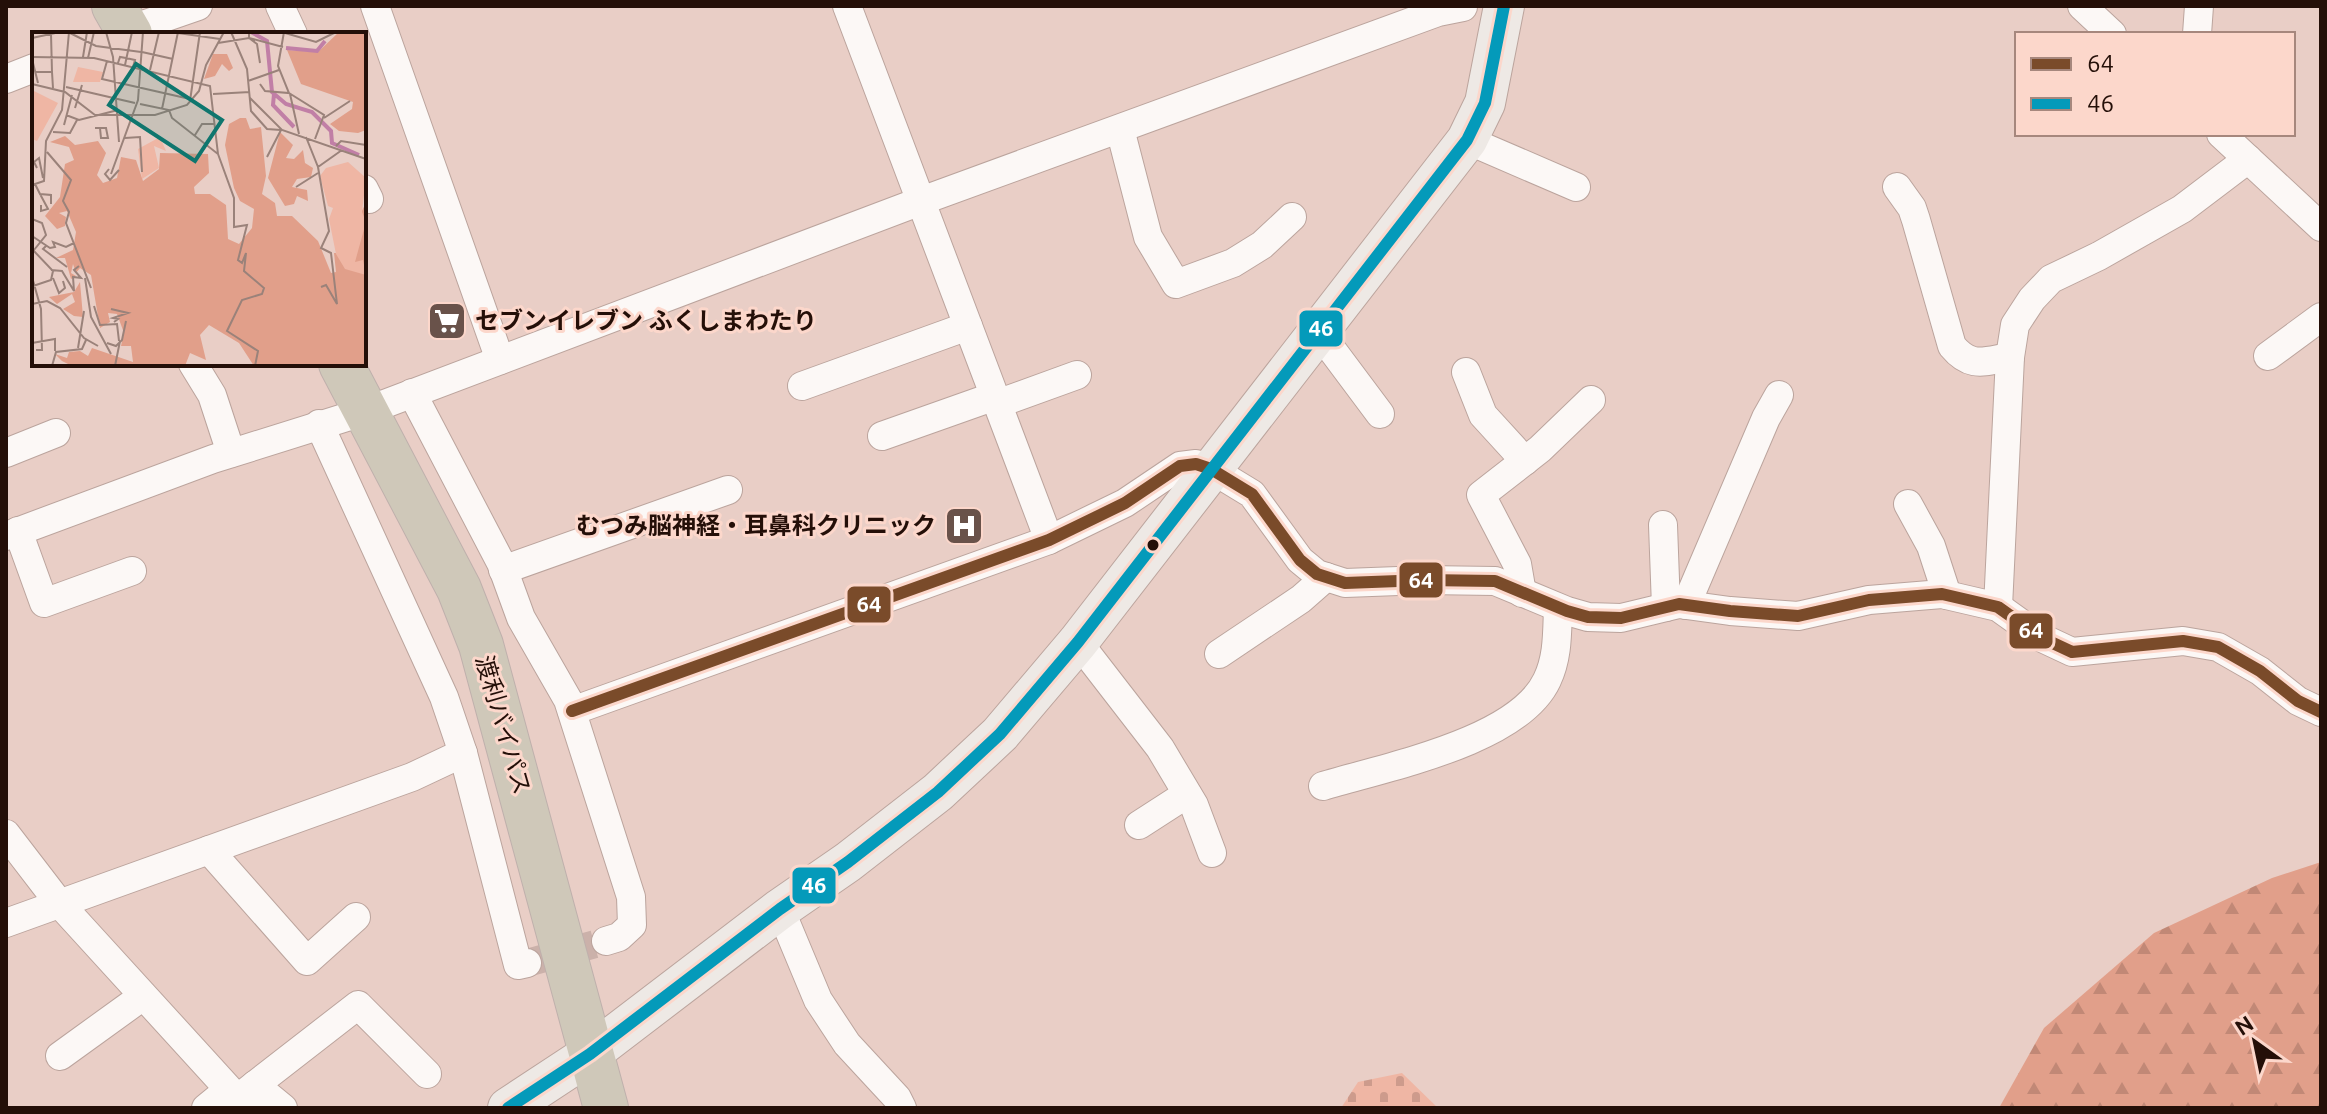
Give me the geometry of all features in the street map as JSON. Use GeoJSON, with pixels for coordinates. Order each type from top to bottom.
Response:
{"type":"FeatureCollection","features":[{"type":"Feature","properties":{"kind":"highway","name":"渡利バイパス"},"geometry":{"type":"LineString","coordinates":[[342,366],[459,589],[481,645],[606,1108]]}},
{"type":"Feature","properties":{"kind":"street"},"geometry":{"type":"LineString","coordinates":[[136,24],[198,6]]}},
{"type":"Feature","properties":{"kind":"street"},"geometry":{"type":"LineString","coordinates":[[280,6],[292,32]]}},
{"type":"Feature","properties":{"kind":"street"},"geometry":{"type":"LineString","coordinates":[[375,6],[500,360]]}},
{"type":"Feature","properties":{"kind":"street"},"geometry":{"type":"LineString","coordinates":[[847,6],[1049,540]]}},
{"type":"Feature","properties":{"kind":"street"},"geometry":{"type":"LineString","coordinates":[[132,571],[44,603],[12,534],[231,453],[366,411],[921,201],[1438,12],[1462,6],[1501,21],[1485,103],[1467,140],[1078,642],[1000,734],[938,792],[848,862],[780,909],[590,1054],[508,1108]]}},
{"type":"Feature","properties":{"kind":"street"},"geometry":{"type":"LineString","coordinates":[[2082,6],[2110,32]]}},
{"type":"Feature","properties":{"kind":"street"},"geometry":{"type":"LineString","coordinates":[[2197,32],[2199,6]]}},
{"type":"Feature","properties":{"kind":"street"},"geometry":{"type":"LineString","coordinates":[[6,79],[32,69]]}},
{"type":"Feature","properties":{"kind":"street"},"geometry":{"type":"LineString","coordinates":[[1120,129],[1148,237],[1176,284],[1233,263],[1262,245],[1292,217]]}},
{"type":"Feature","properties":{"kind":"street"},"geometry":{"type":"LineString","coordinates":[[2223,136],[2321,227]]}},
{"type":"Feature","properties":{"kind":"street"},"geometry":{"type":"LineString","coordinates":[[1467,140],[1576,187]]}},
{"type":"Feature","properties":{"kind":"street"},"geometry":{"type":"LineString","coordinates":[[1998,607],[2010,357],[2015,325],[2032,299],[2051,279],[2182,209],[2248,159]]}},
{"type":"Feature","properties":{"kind":"street"},"geometry":{"type":"LineString","coordinates":[[1897,187],[1912,208],[1952,346],[1961,358],[1973,362],[2010,357]]}},
{"type":"Feature","properties":{"kind":"street"},"geometry":{"type":"LineString","coordinates":[[2268,356],[2321,317]]}},
{"type":"Feature","properties":{"kind":"street"},"geometry":{"type":"LineString","coordinates":[[802,386],[968,326]]}},
{"type":"Feature","properties":{"kind":"street"},"geometry":{"type":"LineString","coordinates":[[1318,331],[1380,414]]}},
{"type":"Feature","properties":{"kind":"street"},"geometry":{"type":"LineString","coordinates":[[194,366],[212,395],[231,453]]}},
{"type":"Feature","properties":{"kind":"street"},"geometry":{"type":"LineString","coordinates":[[1466,372],[1483,415],[1525,461]]}},
{"type":"Feature","properties":{"kind":"street"},"geometry":{"type":"LineString","coordinates":[[882,436],[1077,375]]}},
{"type":"Feature","properties":{"kind":"street"},"geometry":{"type":"LineString","coordinates":[[412,393],[503,570],[521,618],[572,711],[631,897],[632,925],[619,937],[606,941]]}},
{"type":"Feature","properties":{"kind":"street"},"geometry":{"type":"LineString","coordinates":[[1676,606],[1779,395]]}},
{"type":"Feature","properties":{"kind":"street"},"geometry":{"type":"LineString","coordinates":[[1522,593],[1517,564],[1481,495],[1525,461],[1591,400]]}},
{"type":"Feature","properties":{"kind":"street"},"geometry":{"type":"LineString","coordinates":[[319,424],[444,697],[463,753],[518,965],[527,963]]}},
{"type":"Feature","properties":{"kind":"street"},"geometry":{"type":"LineString","coordinates":[[6,453],[56,433]]}},
{"type":"Feature","properties":{"kind":"street"},"geometry":{"type":"LineString","coordinates":[[572,711],[1049,540],[1125,503],[1180,466],[1196,464],[1211,469],[1252,494],[1300,560],[1317,574],[1345,583],[1495,581],[1558,608],[1588,617],[1621,618],[1676,606],[1798,616],[1869,600],[1947,595],[1998,607],[2040,637],[2072,652],[2183,641],[2218,647],[2260,671],[2298,701],[2321,712]]}},
{"type":"Feature","properties":{"kind":"street"},"geometry":{"type":"LineString","coordinates":[[503,570],[728,490]]}},
{"type":"Feature","properties":{"kind":"street"},"geometry":{"type":"LineString","coordinates":[[1908,504],[1931,546],[1947,595]]}},
{"type":"Feature","properties":{"kind":"street"},"geometry":{"type":"LineString","coordinates":[[1663,525],[1676,606]]}},
{"type":"Feature","properties":{"kind":"street"},"geometry":{"type":"LineString","coordinates":[[1219,654],[1301,599],[1326,577]]}},
{"type":"Feature","properties":{"kind":"street"},"geometry":{"type":"LineString","coordinates":[[1323,786],[1453,749],[1486,734],[1533,702],[1547,682],[1556,657],[1558,608]]}},
{"type":"Feature","properties":{"kind":"street"},"geometry":{"type":"LineString","coordinates":[[1078,642],[1160,748],[1187,794],[1212,853]]}},
{"type":"Feature","properties":{"kind":"street"},"geometry":{"type":"LineString","coordinates":[[6,923],[412,777],[463,753]]}},
{"type":"Feature","properties":{"kind":"street"},"geometry":{"type":"LineString","coordinates":[[1139,825],[1187,794]]}},
{"type":"Feature","properties":{"kind":"street"},"geometry":{"type":"LineString","coordinates":[[6,834],[59,903],[143,996],[242,1095],[283,1108]]}},
{"type":"Feature","properties":{"kind":"street"},"geometry":{"type":"LineString","coordinates":[[209,850],[307,961],[356,917]]}},
{"type":"Feature","properties":{"kind":"street"},"geometry":{"type":"LineString","coordinates":[[780,909],[818,1000],[847,1044],[897,1098],[902,1108]]}},
{"type":"Feature","properties":{"kind":"street"},"geometry":{"type":"LineString","coordinates":[[60,1056],[143,996]]}},
{"type":"Feature","properties":{"kind":"street"},"geometry":{"type":"LineString","coordinates":[[206,1108],[242,1095],[358,1005],[427,1074]]}},
{"type":"Feature","properties":{"kind":"green space"},"geometry":{"type":"Polygon","coordinates":[[[2321,862],[2321,1108],[1999,1108],[2044,1028],[2154,933],[2272,878],[2321,862]]]}},
{"type":"Feature","properties":{"kind":"green space"},"geometry":{"type":"Polygon","coordinates":[[[1402,1073],[1438,1108],[1341,1108],[1358,1082],[1402,1073]]]}},
{"type":"Feature","properties":{"kind":"tunnel"},"geometry":{"type":"LineString","coordinates":[[527,963],[606,941]]}},
{"type":"Feature","properties":{"kind":"transit line","name":"46"},"geometry":{"type":"LineString","coordinates":[[508,1108],[590,1054],[780,909],[848,862],[938,792],[1000,734],[1078,642],[1467,140],[1485,103],[1504,6]]}},
{"type":"Feature","properties":{"kind":"transit line","name":"64"},"geometry":{"type":"LineString","coordinates":[[572,711],[1049,540],[1125,503],[1180,466],[1196,464],[1211,469],[1252,494],[1300,560],[1317,574],[1345,583],[1495,581],[1567,611],[1588,617],[1621,618],[1679,604],[1798,616],[1869,600],[1942,594],[1998,607],[2040,637],[2072,652],[2183,641],[2218,647],[2260,671],[2298,701],[2321,712]]}},
{"type":"Feature","properties":{"kind":"place","name":"セブンイレブン ふくしまわたり"},"geometry":{"type":"Point","coordinates":[447,321]}},
{"type":"Feature","properties":{"kind":"place","name":"むつみ脳神経・耳鼻科クリニック"},"geometry":{"type":"Point","coordinates":[964,526]}}]}
